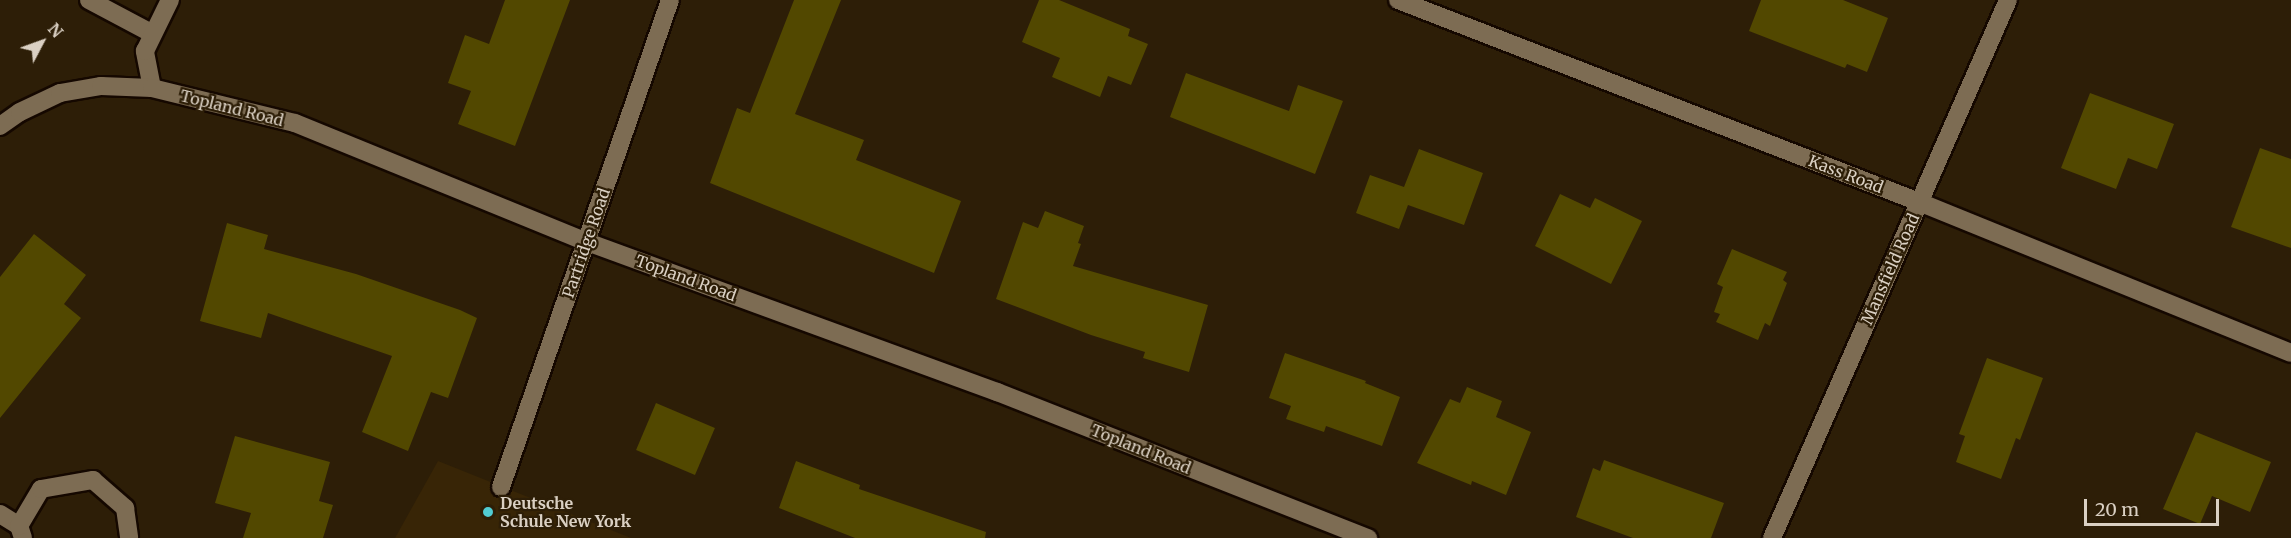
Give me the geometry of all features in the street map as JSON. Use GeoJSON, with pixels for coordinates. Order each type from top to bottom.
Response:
{"type":"FeatureCollection","features":[{"type":"Feature","properties":{"kind":"street"},"geometry":{"type":"LineString","coordinates":[[89,0],[153,34]]}},
{"type":"Feature","properties":{"kind":"street"},"geometry":{"type":"LineString","coordinates":[[152,88],[145,51],[170,0]]}},
{"type":"Feature","properties":{"kind":"street","name":"Partridge Road"},"geometry":{"type":"LineString","coordinates":[[501,487],[670,0]]}},
{"type":"Feature","properties":{"kind":"street","name":"Kass Road"},"geometry":{"type":"LineString","coordinates":[[1398,0],[1919,202],[2291,353]]}},
{"type":"Feature","properties":{"kind":"street","name":"Mansfield Road"},"geometry":{"type":"LineString","coordinates":[[1772,538],[2008,0]]}},
{"type":"Feature","properties":{"kind":"street","name":"Topland Road"},"geometry":{"type":"LineString","coordinates":[[0,126],[20,112],[60,93],[101,86],[152,88],[295,123],[587,242],[997,392],[1368,538]]}},
{"type":"Feature","properties":{"kind":"street"},"geometry":{"type":"LineString","coordinates":[[0,514],[21,532],[41,489],[93,480],[125,508],[129,538]]}},
{"type":"Feature","properties":{"kind":"shaded area","name":"Deutsche Schule New York"},"geometry":{"type":"Polygon","coordinates":[[[438,461],[631,538],[395,538],[438,461]]]}},
{"type":"Feature","properties":{"kind":"building"},"geometry":{"type":"Polygon","coordinates":[[[505,0],[570,0],[515,146],[458,124],[471,91],[448,83],[465,35],[489,44],[505,0]]]}},
{"type":"Feature","properties":{"kind":"building"},"geometry":{"type":"Polygon","coordinates":[[[794,0],[841,0],[795,114],[864,140],[856,160],[961,201],[934,273],[710,183],[737,108],[750,113],[794,0]]]}},
{"type":"Feature","properties":{"kind":"building"},"geometry":{"type":"Polygon","coordinates":[[[1039,0],[1059,0],[1130,29],[1128,36],[1148,44],[1131,85],[1108,76],[1100,97],[1052,77],[1060,58],[1022,42],[1039,0]]]}},
{"type":"Feature","properties":{"kind":"building"},"geometry":{"type":"Polygon","coordinates":[[[1761,0],[1843,0],[1888,18],[1867,72],[1847,64],[1845,68],[1749,31],[1761,0]]]}},
{"type":"Feature","properties":{"kind":"building"},"geometry":{"type":"Polygon","coordinates":[[[1186,73],[1289,111],[1298,85],[1343,101],[1315,174],[1170,117],[1186,73]]]}},
{"type":"Feature","properties":{"kind":"building"},"geometry":{"type":"Polygon","coordinates":[[[2090,93],[2174,124],[2157,169],[2128,158],[2116,189],[2061,168],[2090,93]]]}},
{"type":"Feature","properties":{"kind":"building"},"geometry":{"type":"Polygon","coordinates":[[[2260,148],[2291,159],[2291,248],[2231,227],[2260,148]]]}},
{"type":"Feature","properties":{"kind":"building"},"geometry":{"type":"Polygon","coordinates":[[[1419,149],[1483,173],[1464,225],[1408,205],[1399,229],[1356,213],[1370,175],[1404,187],[1419,149]]]}},
{"type":"Feature","properties":{"kind":"building"},"geometry":{"type":"Polygon","coordinates":[[[1560,194],[1590,208],[1595,198],[1642,221],[1611,284],[1535,246],[1560,194]]]}},
{"type":"Feature","properties":{"kind":"building"},"geometry":{"type":"Polygon","coordinates":[[[1045,211],[1084,226],[1078,243],[1081,244],[1073,266],[1208,305],[1189,372],[1143,358],[1145,352],[1091,335],[996,299],[1023,222],[1038,228],[1045,211]]]}},
{"type":"Feature","properties":{"kind":"building"},"geometry":{"type":"Polygon","coordinates":[[[227,223],[268,235],[264,249],[356,274],[477,318],[448,398],[431,392],[408,451],[362,432],[392,356],[268,313],[261,338],[200,321],[227,223]]]}},
{"type":"Feature","properties":{"kind":"building"},"geometry":{"type":"Polygon","coordinates":[[[34,234],[86,275],[64,304],[81,318],[0,418],[0,277],[34,234]]]}},
{"type":"Feature","properties":{"kind":"building"},"geometry":{"type":"Polygon","coordinates":[[[1732,249],[1787,272],[1783,280],[1787,283],[1770,326],[1765,323],[1758,340],[1716,322],[1720,314],[1714,312],[1723,287],[1717,284],[1732,249]]]}},
{"type":"Feature","properties":{"kind":"building"},"geometry":{"type":"Polygon","coordinates":[[[1285,353],[1366,381],[1365,383],[1400,397],[1382,446],[1326,426],[1324,432],[1286,419],[1291,406],[1269,398],[1285,353]]]}},
{"type":"Feature","properties":{"kind":"building"},"geometry":{"type":"Polygon","coordinates":[[[1987,358],[2043,378],[2020,440],[2016,438],[2001,479],[1956,462],[1965,436],[1959,434],[1987,358]]]}},
{"type":"Feature","properties":{"kind":"building"},"geometry":{"type":"Polygon","coordinates":[[[1467,387],[1502,401],[1496,417],[1531,432],[1506,495],[1472,481],[1471,485],[1417,463],[1450,399],[1460,403],[1467,387]]]}},
{"type":"Feature","properties":{"kind":"building"},"geometry":{"type":"Polygon","coordinates":[[[656,403],[715,428],[695,475],[636,450],[656,403]]]}},
{"type":"Feature","properties":{"kind":"building"},"geometry":{"type":"Polygon","coordinates":[[[2196,432],[2271,462],[2250,512],[2212,496],[2200,524],[2163,509],[2196,432]]]}},
{"type":"Feature","properties":{"kind":"building"},"geometry":{"type":"Polygon","coordinates":[[[235,436],[330,462],[319,501],[333,505],[323,538],[243,538],[251,513],[215,503],[235,436]]]}},
{"type":"Feature","properties":{"kind":"building"},"geometry":{"type":"Polygon","coordinates":[[[1604,460],[1724,503],[1711,538],[1633,538],[1576,517],[1593,468],[1600,471],[1604,460]]]}},
{"type":"Feature","properties":{"kind":"building"},"geometry":{"type":"Polygon","coordinates":[[[796,461],[860,485],[859,489],[986,532],[985,538],[855,538],[779,508],[796,461]]]}},
{"type":"Feature","properties":{"kind":"place","name":"Deutsche Schule New York"},"geometry":{"type":"Point","coordinates":[488,512]}}]}
